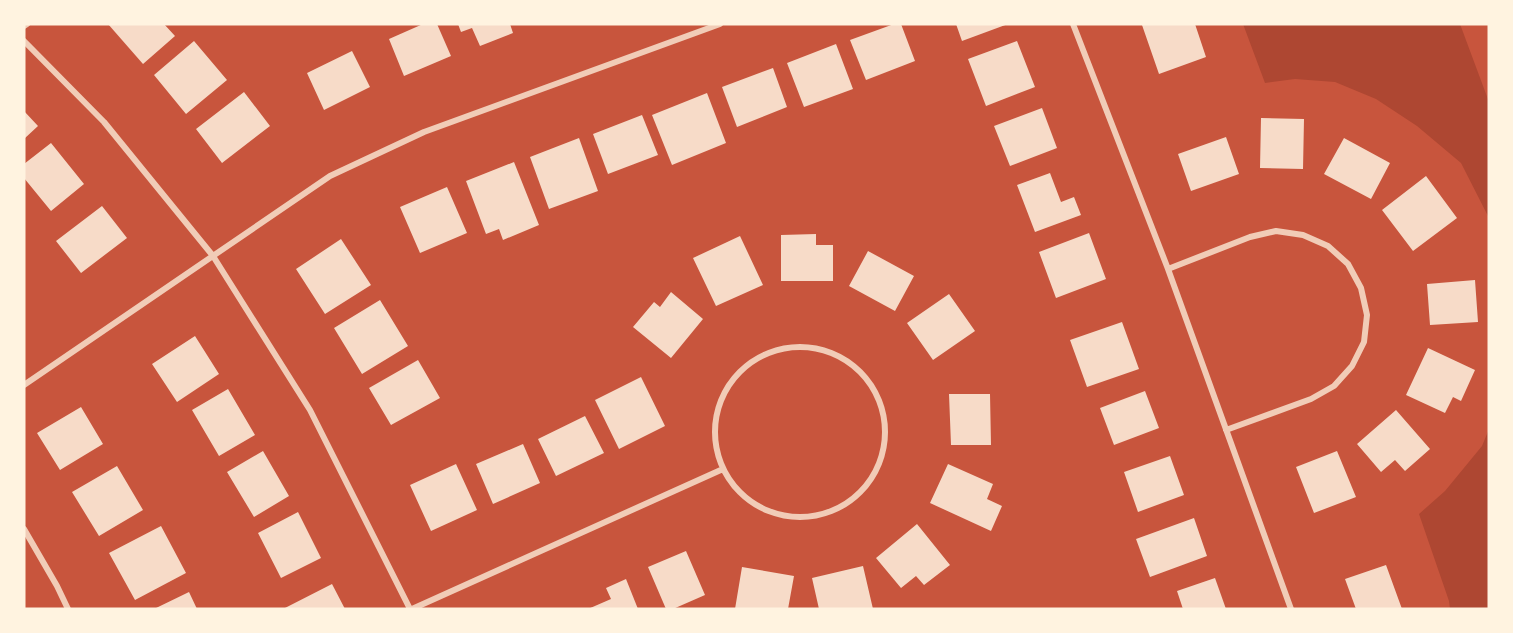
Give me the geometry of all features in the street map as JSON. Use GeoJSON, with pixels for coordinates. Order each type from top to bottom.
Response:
{"type":"FeatureCollection","features":[{"type":"Feature","properties":{"kind":"street"},"geometry":{"type":"LineString","coordinates":[[24,385],[330,176],[424,132],[720,24]]}},
{"type":"Feature","properties":{"kind":"street"},"geometry":{"type":"LineString","coordinates":[[1073,24],[1168,269],[1291,609]]}},
{"type":"Feature","properties":{"kind":"street"},"geometry":{"type":"LineString","coordinates":[[24,41],[104,122],[213,256],[310,410],[411,609],[723,469]]}},
{"type":"Feature","properties":{"kind":"street"},"geometry":{"type":"LineString","coordinates":[[1168,269],[1250,237],[1276,231],[1303,235],[1328,246],[1348,264],[1361,288],[1367,315],[1364,342],[1352,366],[1334,386],[1311,399],[1226,430]]}},
{"type":"Feature","properties":{"kind":"street"},"geometry":{"type":"LineString","coordinates":[[800,346],[828,351],[853,365],[872,387],[883,413],[885,438],[880,462],[868,484],[850,501],[828,513],[804,517],[779,515],[756,505],[737,489],[723,469],[715,441],[717,412],[727,386],[746,365],[771,351],[800,346]]}},
{"type":"Feature","properties":{"kind":"street"},"geometry":{"type":"LineString","coordinates":[[24,530],[68,609]]}},
{"type":"Feature","properties":{"kind":"shaded area"},"geometry":{"type":"Polygon","coordinates":[[[1243,24],[1460,24],[1489,102],[1489,218],[1461,163],[1417,126],[1376,99],[1335,82],[1295,79],[1265,83],[1243,24]]]}},
{"type":"Feature","properties":{"kind":"shaded area"},"geometry":{"type":"Polygon","coordinates":[[[1489,429],[1489,609],[1450,609],[1419,514],[1445,491],[1482,446],[1489,429]]]}},
{"type":"Feature","properties":{"kind":"building"},"geometry":{"type":"Polygon","coordinates":[[[108,24],[164,24],[175,36],[143,64],[108,24]]]}},
{"type":"Feature","properties":{"kind":"building"},"geometry":{"type":"Polygon","coordinates":[[[423,24],[437,24],[451,56],[404,76],[389,39],[423,24]]]}},
{"type":"Feature","properties":{"kind":"building"},"geometry":{"type":"Polygon","coordinates":[[[458,24],[510,24],[513,33],[480,46],[472,28],[461,32],[458,24]]]}},
{"type":"Feature","properties":{"kind":"building"},"geometry":{"type":"Polygon","coordinates":[[[894,24],[901,24],[915,61],[866,80],[850,40],[894,24]]]}},
{"type":"Feature","properties":{"kind":"building"},"geometry":{"type":"Polygon","coordinates":[[[956,24],[1008,24],[962,41],[956,24]]]}},
{"type":"Feature","properties":{"kind":"building"},"geometry":{"type":"Polygon","coordinates":[[[1195,24],[1206,57],[1159,74],[1142,25],[1195,24]]]}},
{"type":"Feature","properties":{"kind":"building"},"geometry":{"type":"Polygon","coordinates":[[[194,41],[227,80],[186,114],[154,75],[194,41]]]}},
{"type":"Feature","properties":{"kind":"building"},"geometry":{"type":"Polygon","coordinates":[[[1017,41],[1035,87],[986,106],[968,59],[1017,41]]]}},
{"type":"Feature","properties":{"kind":"building"},"geometry":{"type":"Polygon","coordinates":[[[836,44],[853,89],[804,107],[787,63],[836,44]]]}},
{"type":"Feature","properties":{"kind":"building"},"geometry":{"type":"Polygon","coordinates":[[[352,51],[370,87],[324,110],[307,73],[352,51]]]}},
{"type":"Feature","properties":{"kind":"building"},"geometry":{"type":"Polygon","coordinates":[[[773,68],[787,107],[737,127],[722,87],[773,68]]]}},
{"type":"Feature","properties":{"kind":"building"},"geometry":{"type":"Polygon","coordinates":[[[244,92],[270,126],[222,163],[196,129],[244,92]]]}},
{"type":"Feature","properties":{"kind":"building"},"geometry":{"type":"Polygon","coordinates":[[[707,93],[726,143],[672,165],[652,115],[707,93]]]}},
{"type":"Feature","properties":{"kind":"building"},"geometry":{"type":"Polygon","coordinates":[[[1042,108],[1057,148],[1010,166],[994,126],[1042,108]]]}},
{"type":"Feature","properties":{"kind":"building"},"geometry":{"type":"Polygon","coordinates":[[[24,111],[38,126],[24,139],[24,111]]]}},
{"type":"Feature","properties":{"kind":"building"},"geometry":{"type":"Polygon","coordinates":[[[642,115],[658,155],[608,174],[593,134],[642,115]]]}},
{"type":"Feature","properties":{"kind":"building"},"geometry":{"type":"Polygon","coordinates":[[[1261,118],[1304,119],[1303,169],[1260,168],[1261,118]]]}},
{"type":"Feature","properties":{"kind":"building"},"geometry":{"type":"Polygon","coordinates":[[[1226,137],[1239,174],[1191,191],[1178,154],[1226,137]]]}},
{"type":"Feature","properties":{"kind":"building"},"geometry":{"type":"Polygon","coordinates":[[[579,138],[598,191],[549,209],[530,157],[579,138]]]}},
{"type":"Feature","properties":{"kind":"building"},"geometry":{"type":"Polygon","coordinates":[[[1344,138],[1390,163],[1371,199],[1324,174],[1344,138]]]}},
{"type":"Feature","properties":{"kind":"building"},"geometry":{"type":"Polygon","coordinates":[[[51,143],[84,184],[51,211],[24,178],[24,164],[51,143]]]}},
{"type":"Feature","properties":{"kind":"building"},"geometry":{"type":"Polygon","coordinates":[[[514,162],[539,225],[503,240],[499,229],[486,234],[466,181],[514,162]]]}},
{"type":"Feature","properties":{"kind":"building"},"geometry":{"type":"Polygon","coordinates":[[[1050,173],[1061,202],[1074,197],[1081,215],[1035,232],[1017,185],[1050,173]]]}},
{"type":"Feature","properties":{"kind":"building"},"geometry":{"type":"Polygon","coordinates":[[[1426,176],[1457,218],[1413,251],[1382,210],[1426,176]]]}},
{"type":"Feature","properties":{"kind":"building"},"geometry":{"type":"Polygon","coordinates":[[[447,187],[467,233],[420,253],[400,207],[447,187]]]}},
{"type":"Feature","properties":{"kind":"building"},"geometry":{"type":"Polygon","coordinates":[[[102,206],[127,238],[81,273],[56,241],[102,206]]]}},
{"type":"Feature","properties":{"kind":"building"},"geometry":{"type":"Polygon","coordinates":[[[1089,233],[1106,279],[1056,298],[1039,252],[1089,233]]]}},
{"type":"Feature","properties":{"kind":"building"},"geometry":{"type":"Polygon","coordinates":[[[816,234],[816,245],[833,245],[833,281],[781,281],[781,235],[816,234]]]}},
{"type":"Feature","properties":{"kind":"building"},"geometry":{"type":"Polygon","coordinates":[[[740,236],[763,285],[716,306],[693,258],[740,236]]]}},
{"type":"Feature","properties":{"kind":"building"},"geometry":{"type":"Polygon","coordinates":[[[341,239],[371,285],[325,314],[296,269],[341,239]]]}},
{"type":"Feature","properties":{"kind":"building"},"geometry":{"type":"Polygon","coordinates":[[[868,251],[914,276],[895,311],[849,286],[868,251]]]}},
{"type":"Feature","properties":{"kind":"building"},"geometry":{"type":"Polygon","coordinates":[[[1475,280],[1478,322],[1430,325],[1427,284],[1475,280]]]}},
{"type":"Feature","properties":{"kind":"building"},"geometry":{"type":"Polygon","coordinates":[[[671,292],[703,319],[671,358],[633,327],[654,302],[660,307],[671,292]]]}},
{"type":"Feature","properties":{"kind":"building"},"geometry":{"type":"Polygon","coordinates":[[[949,294],[975,331],[933,360],[907,323],[949,294]]]}},
{"type":"Feature","properties":{"kind":"building"},"geometry":{"type":"Polygon","coordinates":[[[380,300],[408,346],[362,374],[334,328],[380,300]]]}},
{"type":"Feature","properties":{"kind":"building"},"geometry":{"type":"Polygon","coordinates":[[[1122,322],[1139,369],[1087,387],[1070,340],[1122,322]]]}},
{"type":"Feature","properties":{"kind":"building"},"geometry":{"type":"Polygon","coordinates":[[[195,336],[219,374],[177,402],[152,364],[195,336]]]}},
{"type":"Feature","properties":{"kind":"building"},"geometry":{"type":"Polygon","coordinates":[[[1428,348],[1475,370],[1461,401],[1453,397],[1445,413],[1406,395],[1428,348]]]}},
{"type":"Feature","properties":{"kind":"building"},"geometry":{"type":"Polygon","coordinates":[[[418,360],[440,398],[391,425],[369,388],[418,360]]]}},
{"type":"Feature","properties":{"kind":"building"},"geometry":{"type":"Polygon","coordinates":[[[641,377],[665,426],[619,449],[595,400],[641,377]]]}},
{"type":"Feature","properties":{"kind":"building"},"geometry":{"type":"Polygon","coordinates":[[[228,389],[255,435],[219,456],[192,410],[228,389]]]}},
{"type":"Feature","properties":{"kind":"building"},"geometry":{"type":"Polygon","coordinates":[[[1145,391],[1159,428],[1114,445],[1100,408],[1145,391]]]}},
{"type":"Feature","properties":{"kind":"building"},"geometry":{"type":"Polygon","coordinates":[[[949,394],[990,394],[991,445],[951,445],[949,394]]]}},
{"type":"Feature","properties":{"kind":"building"},"geometry":{"type":"Polygon","coordinates":[[[81,407],[103,444],[60,470],[37,433],[81,407]]]}},
{"type":"Feature","properties":{"kind":"building"},"geometry":{"type":"Polygon","coordinates":[[[1396,410],[1430,449],[1405,471],[1395,460],[1381,472],[1357,444],[1396,410]]]}},
{"type":"Feature","properties":{"kind":"building"},"geometry":{"type":"Polygon","coordinates":[[[585,416],[604,453],[556,476],[538,439],[585,416]]]}},
{"type":"Feature","properties":{"kind":"building"},"geometry":{"type":"Polygon","coordinates":[[[523,444],[540,483],[493,504],[476,464],[523,444]]]}},
{"type":"Feature","properties":{"kind":"building"},"geometry":{"type":"Polygon","coordinates":[[[263,451],[289,496],[254,517],[227,472],[263,451]]]}},
{"type":"Feature","properties":{"kind":"building"},"geometry":{"type":"Polygon","coordinates":[[[1337,451],[1356,497],[1314,513],[1296,467],[1337,451]]]}},
{"type":"Feature","properties":{"kind":"building"},"geometry":{"type":"Polygon","coordinates":[[[1170,456],[1184,495],[1138,512],[1124,472],[1170,456]]]}},
{"type":"Feature","properties":{"kind":"building"},"geometry":{"type":"Polygon","coordinates":[[[456,464],[477,510],[431,531],[410,485],[456,464]]]}},
{"type":"Feature","properties":{"kind":"building"},"geometry":{"type":"Polygon","coordinates":[[[948,464],[993,484],[987,499],[1002,506],[991,531],[930,503],[948,464]]]}},
{"type":"Feature","properties":{"kind":"building"},"geometry":{"type":"Polygon","coordinates":[[[117,466],[143,510],[99,536],[72,492],[117,466]]]}},
{"type":"Feature","properties":{"kind":"building"},"geometry":{"type":"Polygon","coordinates":[[[298,512],[321,558],[281,578],[258,533],[298,512]]]}},
{"type":"Feature","properties":{"kind":"building"},"geometry":{"type":"Polygon","coordinates":[[[1194,518],[1207,556],[1150,577],[1136,539],[1194,518]]]}},
{"type":"Feature","properties":{"kind":"building"},"geometry":{"type":"Polygon","coordinates":[[[917,524],[950,565],[924,585],[916,576],[901,588],[876,558],[917,524]]]}},
{"type":"Feature","properties":{"kind":"building"},"geometry":{"type":"Polygon","coordinates":[[[161,526],[186,573],[135,600],[109,553],[161,526]]]}},
{"type":"Feature","properties":{"kind":"building"},"geometry":{"type":"Polygon","coordinates":[[[686,551],[705,595],[673,609],[666,609],[648,567],[686,551]]]}},
{"type":"Feature","properties":{"kind":"building"},"geometry":{"type":"Polygon","coordinates":[[[1386,565],[1402,609],[1356,609],[1345,579],[1386,565]]]}},
{"type":"Feature","properties":{"kind":"building"},"geometry":{"type":"Polygon","coordinates":[[[863,566],[873,609],[819,609],[812,578],[863,566]]]}},
{"type":"Feature","properties":{"kind":"building"},"geometry":{"type":"Polygon","coordinates":[[[742,567],[794,576],[788,609],[735,609],[742,567]]]}},
{"type":"Feature","properties":{"kind":"building"},"geometry":{"type":"Polygon","coordinates":[[[1215,578],[1226,609],[1183,609],[1177,591],[1215,578]]]}},
{"type":"Feature","properties":{"kind":"building"},"geometry":{"type":"Polygon","coordinates":[[[626,579],[638,609],[588,609],[611,599],[606,588],[626,579]]]}},
{"type":"Feature","properties":{"kind":"building"},"geometry":{"type":"Polygon","coordinates":[[[332,584],[345,609],[283,609],[332,584]]]}},
{"type":"Feature","properties":{"kind":"building"},"geometry":{"type":"Polygon","coordinates":[[[189,592],[197,609],[154,609],[189,592]]]}}]}
